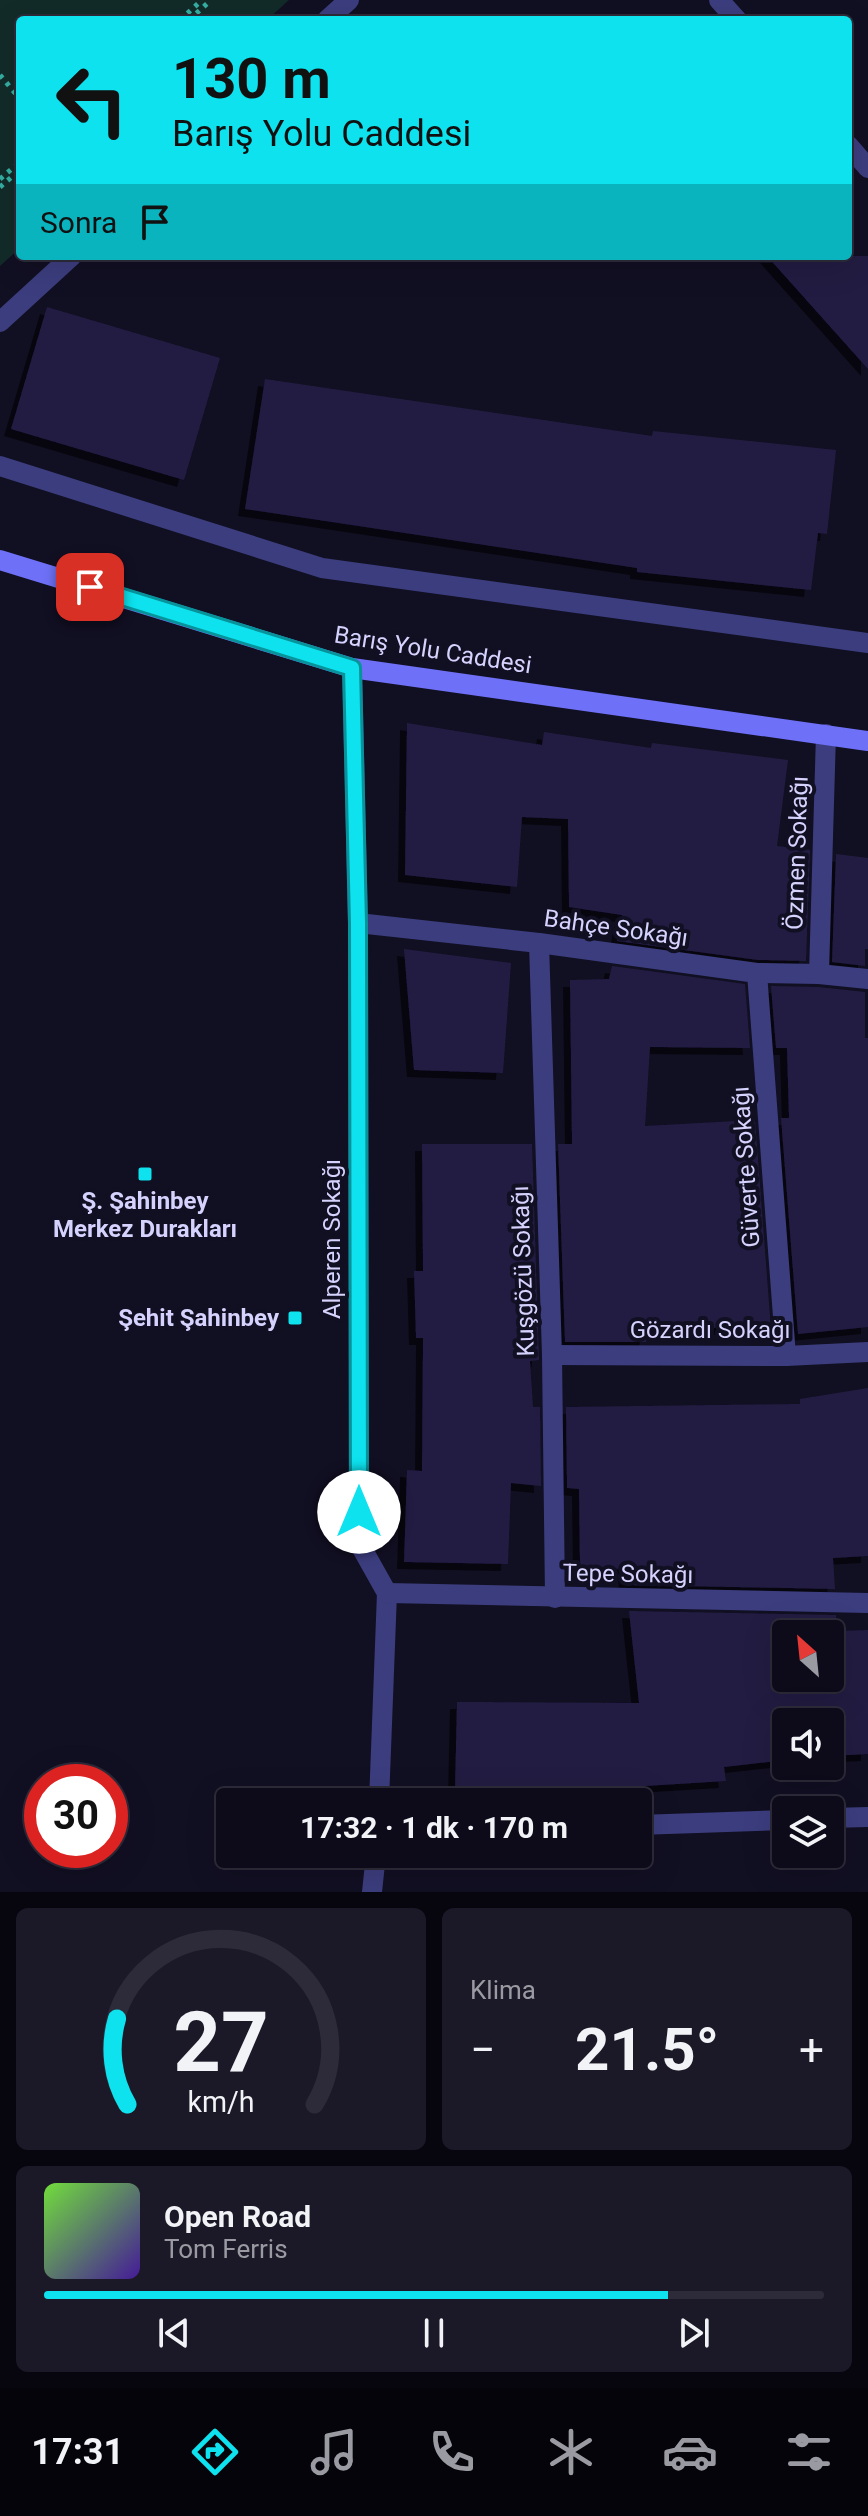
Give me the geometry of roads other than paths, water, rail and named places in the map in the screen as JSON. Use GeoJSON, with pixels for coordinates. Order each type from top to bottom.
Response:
{"type":"FeatureCollection","features":[{"type":"Feature","properties":{"kind":"main road","name":"Barış Yolu Caddesi"},"geometry":{"type":"LineString","coordinates":[[0,560],[352,668],[868,741]]}},
{"type":"Feature","properties":{"kind":"street"},"geometry":{"type":"LineString","coordinates":[[331,16],[349,0]]}},
{"type":"Feature","properties":{"kind":"street"},"geometry":{"type":"LineString","coordinates":[[719,0],[733,16]]}},
{"type":"Feature","properties":{"kind":"street"},"geometry":{"type":"LineString","coordinates":[[852,150],[868,168]]}},
{"type":"Feature","properties":{"kind":"street"},"geometry":{"type":"LineString","coordinates":[[0,322],[68,260]]}},
{"type":"Feature","properties":{"kind":"street"},"geometry":{"type":"LineString","coordinates":[[0,466],[322,568],[868,643]]}},
{"type":"Feature","properties":{"kind":"street","name":"Alperen Sokağı"},"geometry":{"type":"LineString","coordinates":[[352,668],[358,923],[359,1543],[387,1593]]}},
{"type":"Feature","properties":{"kind":"street","name":"Özmen Sokağı"},"geometry":{"type":"LineString","coordinates":[[819,974],[826,734]]}},
{"type":"Feature","properties":{"kind":"street","name":"Bahçe Sokağı"},"geometry":{"type":"LineString","coordinates":[[358,923],[539,943],[757,973],[868,979]]}},
{"type":"Feature","properties":{"kind":"street","name":"Kuşgözü Sokağı"},"geometry":{"type":"LineString","coordinates":[[539,943],[552,1355],[555,1598]]}},
{"type":"Feature","properties":{"kind":"street","name":"Güverte Sokağı"},"geometry":{"type":"LineString","coordinates":[[757,973],[786,1356]]}},
{"type":"Feature","properties":{"kind":"street","name":"Gözardı Sokağı"},"geometry":{"type":"LineString","coordinates":[[552,1355],[786,1356],[868,1352]]}},
{"type":"Feature","properties":{"kind":"street"},"geometry":{"type":"LineString","coordinates":[[380,1788],[387,1593]]}},
{"type":"Feature","properties":{"kind":"street","name":"Tepe Sokağı"},"geometry":{"type":"LineString","coordinates":[[387,1593],[868,1603]]}},
{"type":"Feature","properties":{"kind":"street"},"geometry":{"type":"LineString","coordinates":[[844,1818],[868,1817]]}},
{"type":"Feature","properties":{"kind":"street"},"geometry":{"type":"LineString","coordinates":[[652,1825],[772,1820]]}},
{"type":"Feature","properties":{"kind":"street"},"geometry":{"type":"LineString","coordinates":[[372,1892],[375,1868]]}},
{"type":"Feature","properties":{"kind":"place","name":"Ş. Şahinbey Merkez Durakları"},"geometry":{"type":"Point","coordinates":[145,1174]}},
{"type":"Feature","properties":{"kind":"place","name":"Şehit Şahinbey"},"geometry":{"type":"Point","coordinates":[295,1318]}}]}
